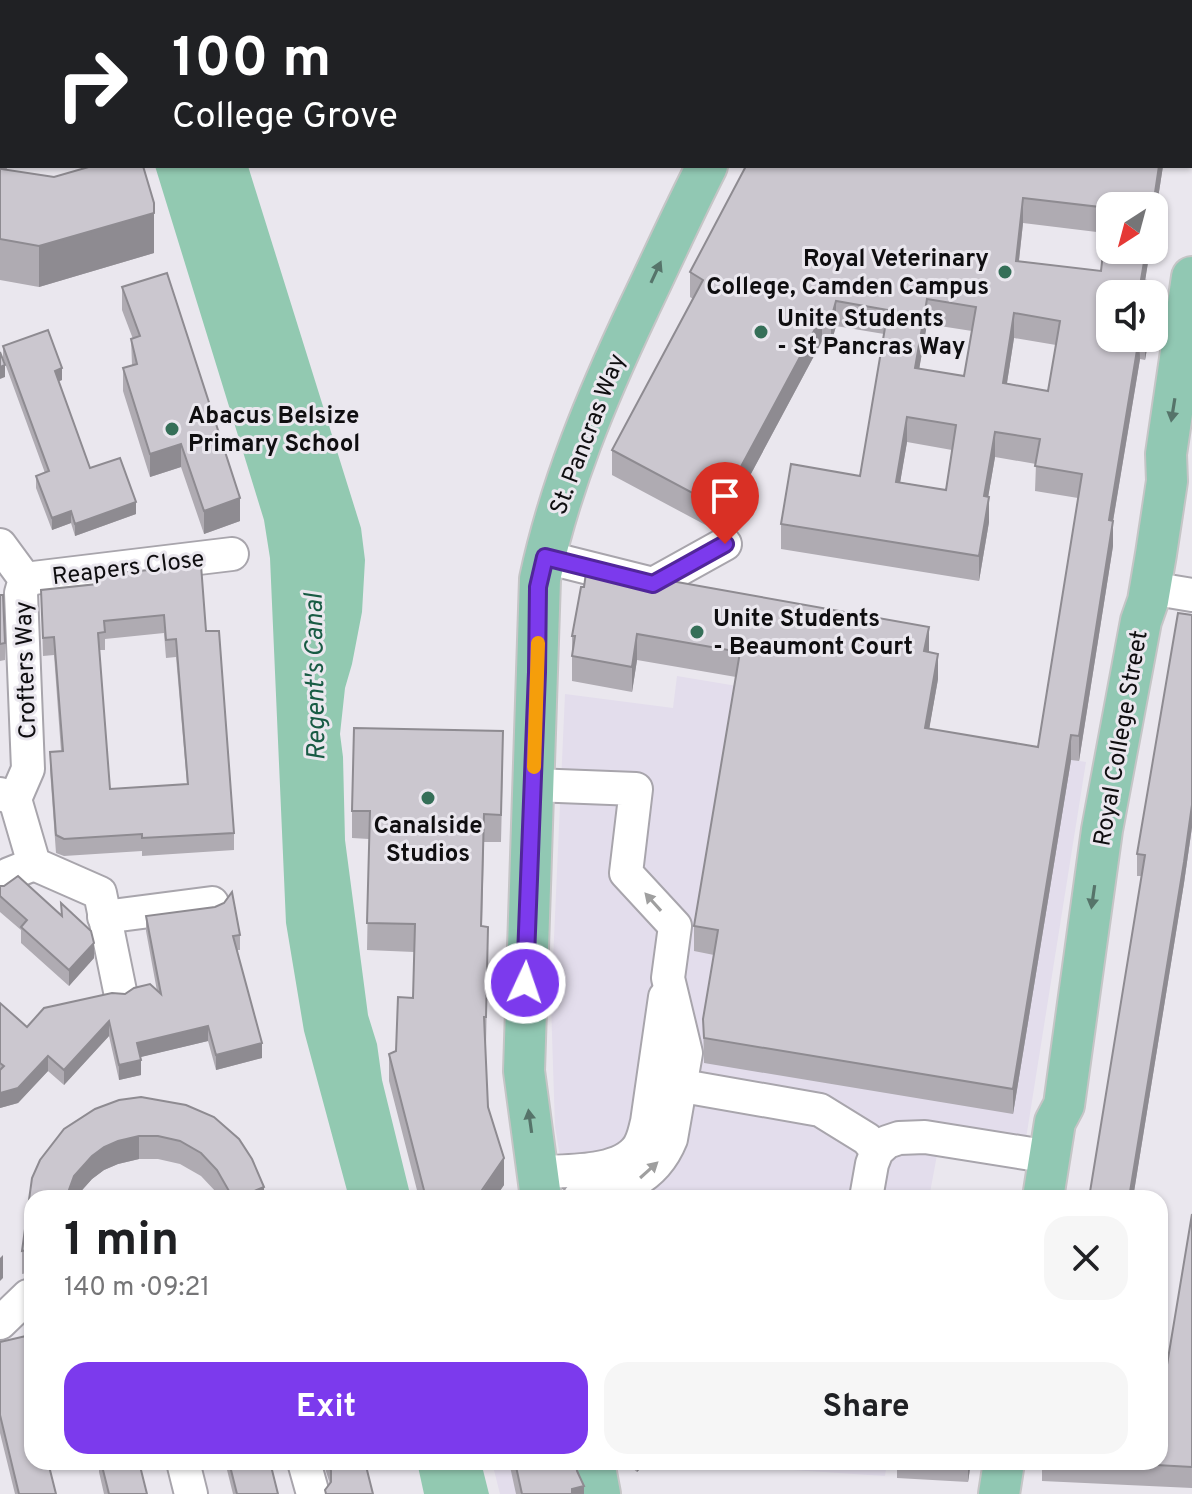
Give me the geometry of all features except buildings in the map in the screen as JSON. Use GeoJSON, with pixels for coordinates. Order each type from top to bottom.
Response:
{"type":"FeatureCollection","features":[{"type":"Feature","properties":{"kind":"main road","name":"St. Pancras Way"},"geometry":{"type":"LineString","coordinates":[[539,1185],[524,1071],[538,587],[549,538],[593,407],[706,168]]}},
{"type":"Feature","properties":{"kind":"main road","name":"Royal College Street"},"geometry":{"type":"LineString","coordinates":[[1044,1190],[1055,1122],[1064,1105],[1102,830],[1141,621],[1180,482],[1166,454],[1192,277]]}},
{"type":"Feature","properties":{"kind":"main road"},"geometry":{"type":"LineString","coordinates":[[596,1470],[600,1494]]}},
{"type":"Feature","properties":{"kind":"main road"},"geometry":{"type":"LineString","coordinates":[[999,1494],[1003,1470]]}},
{"type":"Feature","properties":{"kind":"street"},"geometry":{"type":"LineString","coordinates":[[545,557],[653,584],[725,544]]}},
{"type":"Feature","properties":{"kind":"street","name":"Crofters Way"},"geometry":{"type":"LineString","coordinates":[[0,545],[25,579],[21,593],[28,769],[7,796]]}},
{"type":"Feature","properties":{"kind":"street","name":"Reapers Close"},"geometry":{"type":"LineString","coordinates":[[25,579],[232,554]]}},
{"type":"Feature","properties":{"kind":"street"},"geometry":{"type":"LineString","coordinates":[[1150,588],[1192,595]]}},
{"type":"Feature","properties":{"kind":"street"},"geometry":{"type":"LineString","coordinates":[[533,785],[636,789],[626,873],[675,926],[668,978],[686,1053],[667,1083],[643,1139],[626,1159],[539,1185]]}},
{"type":"Feature","properties":{"kind":"street"},"geometry":{"type":"LineString","coordinates":[[7,796],[34,864],[100,893],[120,991]]}},
{"type":"Feature","properties":{"kind":"street"},"geometry":{"type":"LineString","coordinates":[[0,883],[9,874],[34,864]]}},
{"type":"Feature","properties":{"kind":"street"},"geometry":{"type":"LineString","coordinates":[[104,917],[212,903]]}},
{"type":"Feature","properties":{"kind":"street"},"geometry":{"type":"LineString","coordinates":[[667,1083],[820,1110],[867,1139],[877,1151]]}},
{"type":"Feature","properties":{"kind":"street"},"geometry":{"type":"LineString","coordinates":[[613,1190],[642,1178],[666,1152],[671,1139],[667,1083]]}},
{"type":"Feature","properties":{"kind":"street"},"geometry":{"type":"LineString","coordinates":[[867,1190],[877,1151],[887,1142],[911,1137],[1050,1157]]}},
{"type":"Feature","properties":{"kind":"street"},"geometry":{"type":"LineString","coordinates":[[0,1323],[24,1300]]}},
{"type":"Feature","properties":{"kind":"street"},"geometry":{"type":"LineString","coordinates":[[185,1470],[191,1494]]}},
{"type":"Feature","properties":{"kind":"street"},"geometry":{"type":"LineString","coordinates":[[306,1470],[313,1494]]}},
{"type":"Feature","properties":{"kind":"shaded area"},"geometry":{"type":"Polygon","coordinates":[[[677,676],[915,716],[934,737],[1086,762],[1021,1170],[937,1155],[930,1190],[566,1190],[555,1127],[551,1004],[565,694],[673,708],[677,676]]]}},
{"type":"Feature","properties":{"kind":"shaded area"},"geometry":{"type":"Polygon","coordinates":[[[494,1470],[576,1470],[580,1494],[500,1494],[494,1470]]]}},
{"type":"Feature","properties":{"kind":"shaded area"},"geometry":{"type":"Polygon","coordinates":[[[793,1470],[886,1470],[885,1476],[793,1470]]]}},
{"type":"Feature","properties":{"kind":"water","name":"Regent's Canal"},"geometry":{"type":"Polygon","coordinates":[[[156,168],[249,168],[361,528],[365,560],[362,612],[345,688],[340,734],[345,840],[368,1015],[409,1190],[347,1190],[304,1031],[286,923],[270,558],[264,520],[156,168]]]}},
{"type":"Feature","properties":{"kind":"water"},"geometry":{"type":"Polygon","coordinates":[[[419,1470],[483,1470],[489,1494],[424,1494],[419,1470]]]}},
{"type":"Feature","properties":{"kind":"slow traffic"},"geometry":{"type":"LineString","coordinates":[[534,767],[538,643]]}},
{"type":"Feature","properties":{"kind":"place","name":"Royal Veterinary College, Camden Campus"},"geometry":{"type":"Point","coordinates":[1005,272]}},
{"type":"Feature","properties":{"kind":"place","name":"Unite Students - St Pancras Way"},"geometry":{"type":"Point","coordinates":[761,332]}},
{"type":"Feature","properties":{"kind":"place","name":"Abacus Belsize Primary School"},"geometry":{"type":"Point","coordinates":[172,429]}},
{"type":"Feature","properties":{"kind":"place","name":"Unite Students - Beaumont Court"},"geometry":{"type":"Point","coordinates":[697,632]}},
{"type":"Feature","properties":{"kind":"place","name":"Canalside Studios"},"geometry":{"type":"Point","coordinates":[428,798]}},
{"type":"Feature","properties":{"kind":"route"},"geometry":{"type":"LineString","coordinates":[[525,983],[538,587],[545,557],[653,584],[725,544]]}}]}
